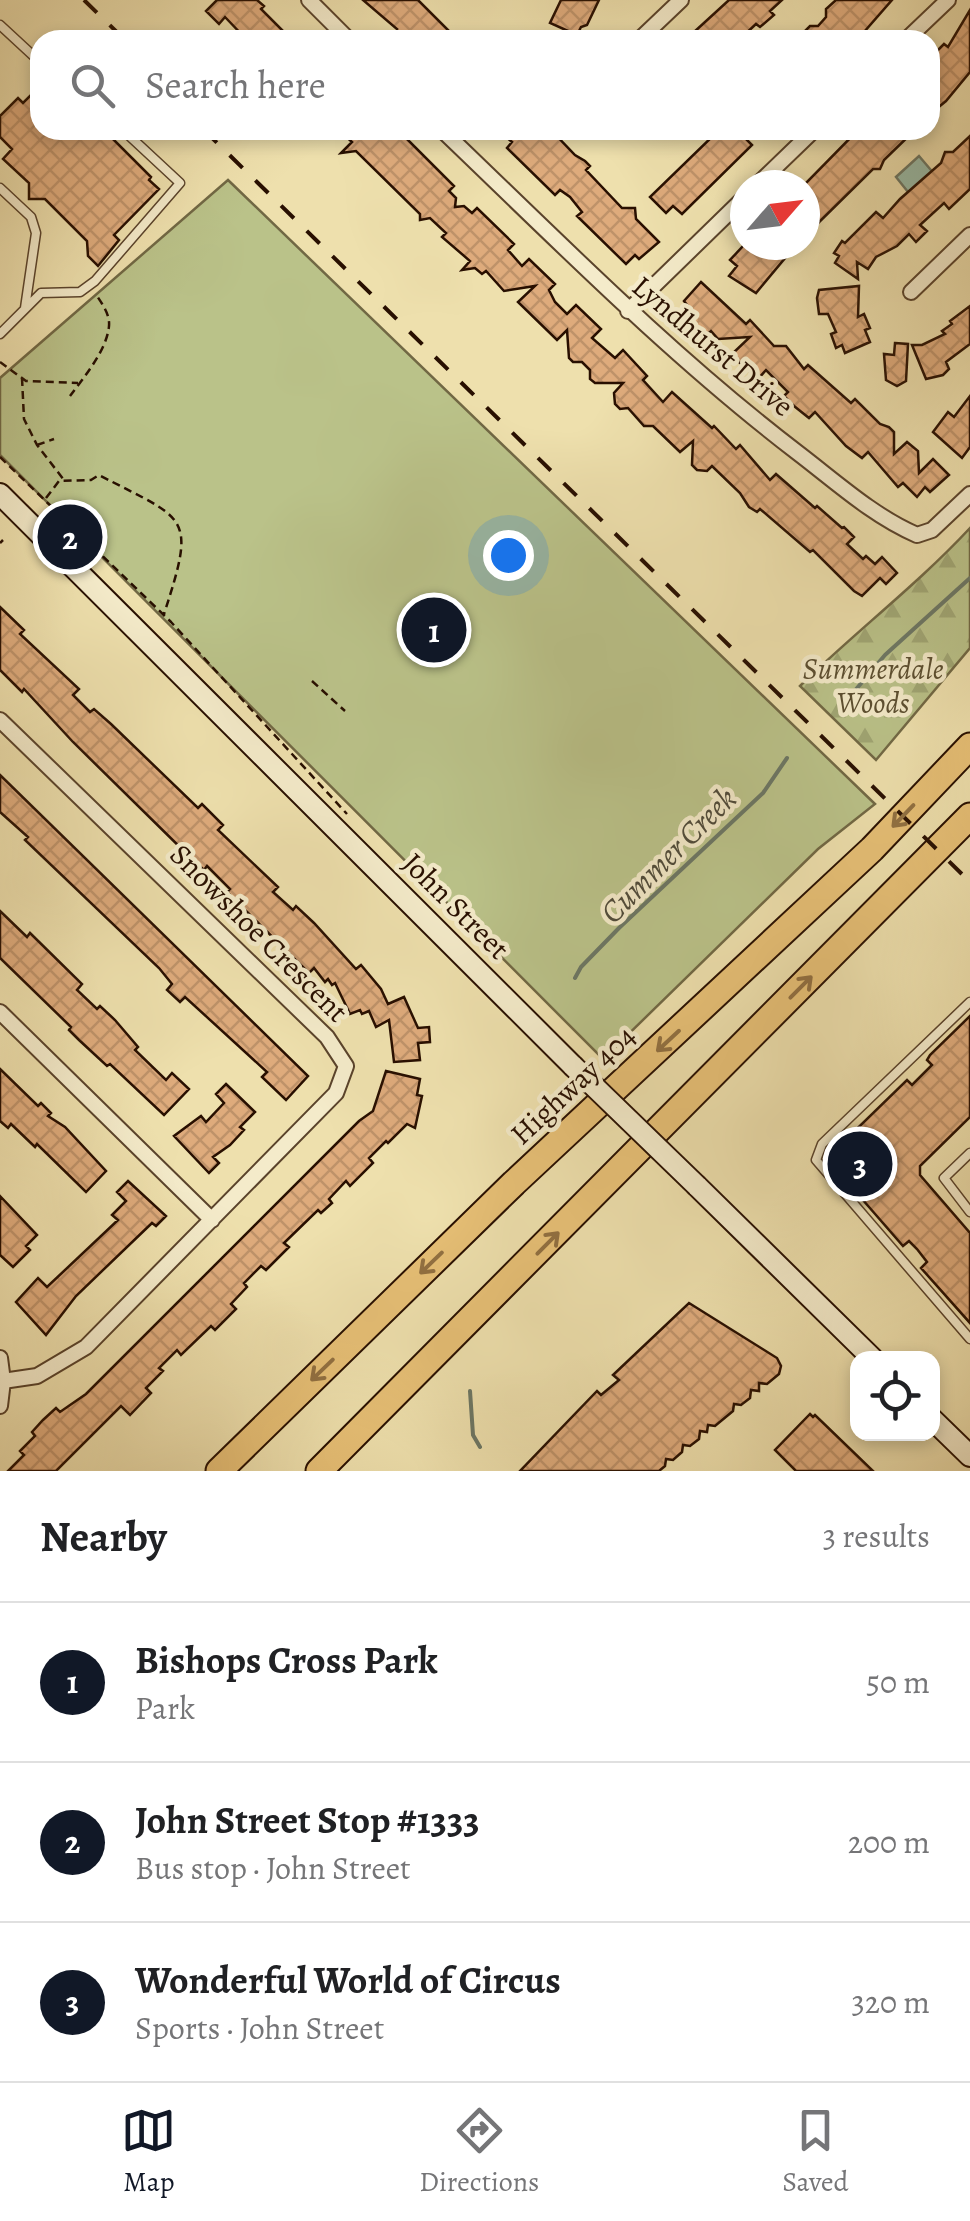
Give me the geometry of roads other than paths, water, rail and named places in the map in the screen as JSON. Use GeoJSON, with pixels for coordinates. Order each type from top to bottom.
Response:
{"type":"FeatureCollection","features":[{"type":"Feature","properties":{"kind":"highway","name":"Highway 404"},"geometry":{"type":"LineString","coordinates":[[219,1471],[514,1183],[872,849],[970,746]]}},
{"type":"Feature","properties":{"kind":"highway"},"geometry":{"type":"LineString","coordinates":[[319,1471],[970,816]]}},
{"type":"Feature","properties":{"kind":"main road","name":"John Street"},"geometry":{"type":"LineString","coordinates":[[0,494],[573,1066],[865,1351]]}},
{"type":"Feature","properties":{"kind":"main road"},"geometry":{"type":"LineString","coordinates":[[940,1427],[970,1456]]}},
{"type":"Feature","properties":{"kind":"street"},"geometry":{"type":"LineString","coordinates":[[309,0],[339,30]]}},
{"type":"Feature","properties":{"kind":"street"},"geometry":{"type":"LineString","coordinates":[[650,30],[681,0]]}},
{"type":"Feature","properties":{"kind":"street"},"geometry":{"type":"LineString","coordinates":[[916,30],[948,0]]}},
{"type":"Feature","properties":{"kind":"street","name":"Lyndhurst Drive"},"geometry":{"type":"LineString","coordinates":[[452,140],[628,311],[745,412],[902,528],[917,535],[932,530],[970,494]]}},
{"type":"Feature","properties":{"kind":"street"},"geometry":{"type":"LineString","coordinates":[[773,170],[804,140]]}},
{"type":"Feature","properties":{"kind":"street"},"geometry":{"type":"LineString","coordinates":[[628,311],[730,212]]}},
{"type":"Feature","properties":{"kind":"street"},"geometry":{"type":"LineString","coordinates":[[911,292],[970,234]]}},
{"type":"Feature","properties":{"kind":"street","name":"Snowshoe Crescent"},"geometry":{"type":"LineString","coordinates":[[0,720],[327,1037],[346,1066],[336,1093],[86,1347],[37,1376],[3,1382]]}},
{"type":"Feature","properties":{"kind":"street"},"geometry":{"type":"LineString","coordinates":[[0,1012],[212,1220]]}},
{"type":"Feature","properties":{"kind":"street"},"geometry":{"type":"LineString","coordinates":[[0,1358],[0,1406]]}},
{"type":"Feature","properties":{"kind":"lane"},"geometry":{"type":"LineString","coordinates":[[0,25],[30,53]]}},
{"type":"Feature","properties":{"kind":"lane"},"geometry":{"type":"LineString","coordinates":[[0,334],[41,293],[80,292],[90,284],[180,184],[134,140]]}},
{"type":"Feature","properties":{"kind":"lane"},"geometry":{"type":"LineString","coordinates":[[0,188],[31,217],[36,233],[25,308]]}},
{"type":"Feature","properties":{"kind":"lane"},"geometry":{"type":"LineString","coordinates":[[970,1002],[822,1144],[816,1160],[970,1340]]}},
{"type":"Feature","properties":{"kind":"lane"},"geometry":{"type":"LineString","coordinates":[[970,1152],[944,1178],[970,1212]]}},
{"type":"Feature","properties":{"kind":"waterway","name":"Cummer Creek"},"geometry":{"type":"LineString","coordinates":[[852,694],[885,655],[970,578]]}},
{"type":"Feature","properties":{"kind":"waterway","name":"Cummer Creek"},"geometry":{"type":"LineString","coordinates":[[575,978],[619,928],[763,793],[787,758]]}},
{"type":"Feature","properties":{"kind":"waterway","name":"Cummer Creek"},"geometry":{"type":"LineString","coordinates":[[470,1391],[473,1435],[480,1447]]}},
{"type":"Feature","properties":{"kind":"railway"},"geometry":{"type":"LineString","coordinates":[[84,0],[115,30]]}},
{"type":"Feature","properties":{"kind":"railway"},"geometry":{"type":"LineString","coordinates":[[214,140],[970,882]]}},
{"type":"Feature","properties":{"kind":"place","name":"John Street Stop #1333"},"geometry":{"type":"Point","coordinates":[70,537]}},
{"type":"Feature","properties":{"kind":"place","name":"Bishops Cross Park"},"geometry":{"type":"Point","coordinates":[434,630]}},
{"type":"Feature","properties":{"kind":"place","name":"Wonderful World of Circus"},"geometry":{"type":"Point","coordinates":[860,1164]}},
{"type":"Feature","properties":{"kind":"park label","name":"Summerdale Woods"},"geometry":{"type":"Point","coordinates":[873,686]}}]}
